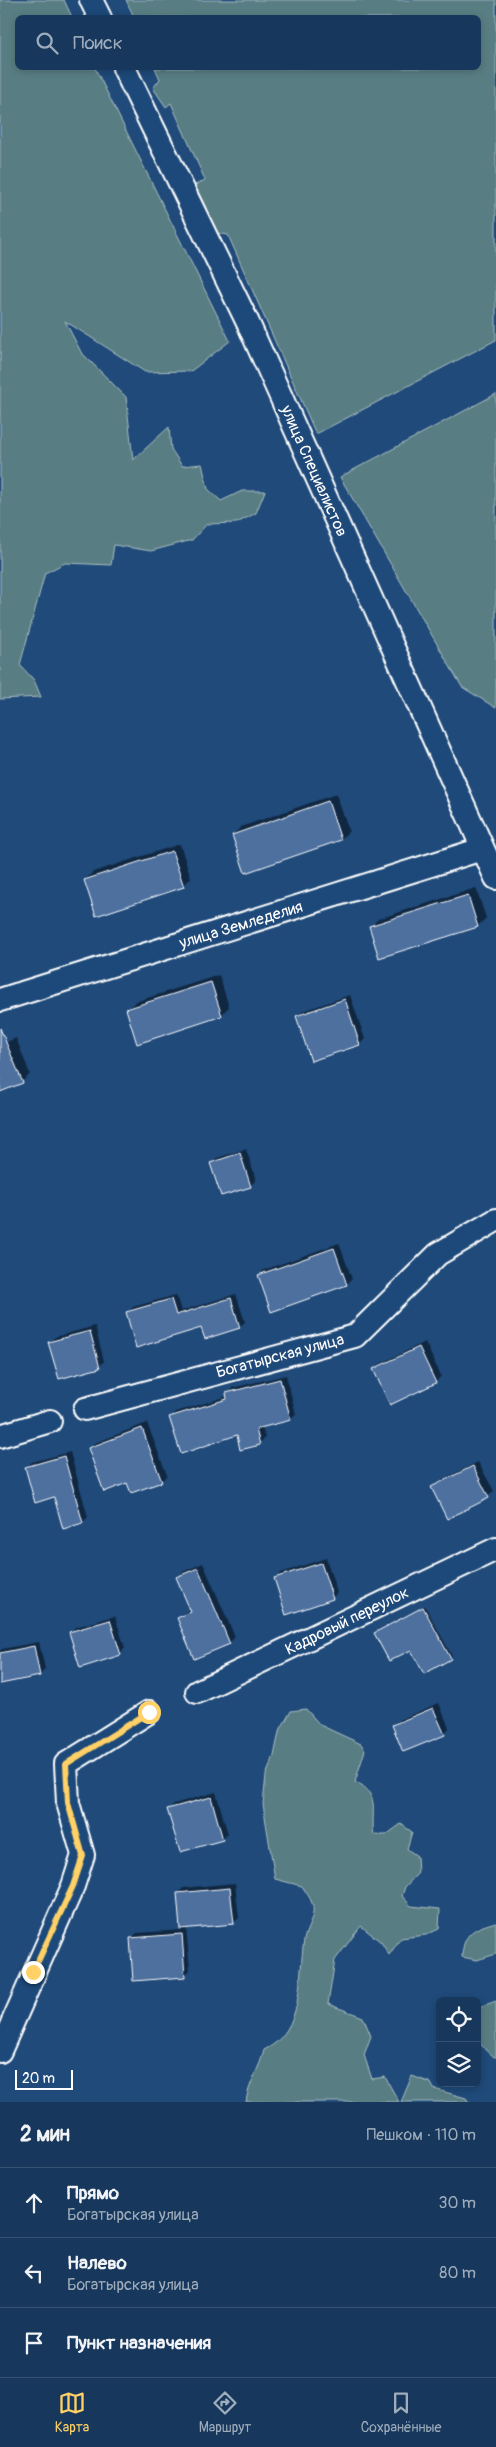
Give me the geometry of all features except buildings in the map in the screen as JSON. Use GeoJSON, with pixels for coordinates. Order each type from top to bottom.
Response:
{"type":"FeatureCollection","features":[{"type":"Feature","properties":{"kind":"street"},"geometry":{"type":"LineString","coordinates":[[92,0],[99,15]]}},
{"type":"Feature","properties":{"kind":"street","name":"улица Специалистов"},"geometry":{"type":"LineString","coordinates":[[125,70],[248,324],[496,878]]}},
{"type":"Feature","properties":{"kind":"street","name":"улица Земледелия"},"geometry":{"type":"LineString","coordinates":[[0,1000],[482,849]]}},
{"type":"Feature","properties":{"kind":"street","name":"Богатырская улица"},"geometry":{"type":"LineString","coordinates":[[85,1409],[355,1336],[438,1254],[496,1220]]}},
{"type":"Feature","properties":{"kind":"street"},"geometry":{"type":"LineString","coordinates":[[0,1436],[50,1421]]}},
{"type":"Feature","properties":{"kind":"street","name":"Кадровый переулок"},"geometry":{"type":"LineString","coordinates":[[197,1692],[496,1549]]}},
{"type":"Feature","properties":{"kind":"street"},"geometry":{"type":"LineString","coordinates":[[0,2050],[73,1886],[83,1856],[68,1803],[66,1764],[149,1712]]}},
{"type":"Feature","properties":{"kind":"green space"},"geometry":{"type":"Polygon","coordinates":[[[0,0],[64,0],[71,15],[15,15],[15,70],[96,70],[230,341],[191,371],[145,372],[65,321],[81,352],[126,397],[133,460],[169,427],[171,449],[182,466],[202,464],[208,489],[221,501],[242,491],[265,491],[256,513],[237,523],[207,524],[192,540],[151,551],[114,545],[111,565],[65,563],[45,573],[20,665],[34,680],[41,697],[0,699],[0,0]]]}},
{"type":"Feature","properties":{"kind":"green space"},"geometry":{"type":"Polygon","coordinates":[[[126,0],[496,0],[496,340],[316,434],[228,235],[217,233],[195,185],[205,180],[171,103],[166,107],[153,88],[160,79],[156,70],[481,70],[481,15],[133,15],[126,0]]]}},
{"type":"Feature","properties":{"kind":"green space"},"geometry":{"type":"Polygon","coordinates":[[[496,394],[496,708],[462,687],[340,477],[496,394]]]}},
{"type":"Feature","properties":{"kind":"green space"},"geometry":{"type":"Polygon","coordinates":[[[306,1709],[320,1725],[361,1744],[365,1750],[355,1782],[363,1787],[372,1798],[374,1835],[386,1835],[401,1824],[412,1832],[407,1849],[417,1856],[418,1873],[405,1887],[402,1896],[411,1906],[440,1909],[439,1929],[426,1935],[401,1938],[389,1955],[381,1942],[361,1926],[335,1960],[328,2004],[363,2017],[371,2036],[364,2055],[372,2079],[385,2077],[399,2102],[246,2102],[264,2050],[277,2041],[287,2030],[293,2017],[300,1986],[304,1940],[313,1912],[311,1901],[302,1886],[275,1879],[263,1804],[266,1775],[274,1756],[279,1732],[291,1711],[306,1709]]]}},
{"type":"Feature","properties":{"kind":"green space"},"geometry":{"type":"Polygon","coordinates":[[[496,1922],[496,1954],[477,1960],[462,1957],[465,1942],[472,1932],[482,1926],[496,1922]]]}},
{"type":"Feature","properties":{"kind":"green space"},"geometry":{"type":"Polygon","coordinates":[[[496,2001],[496,2057],[481,2045],[481,2007],[496,2001]]]}},
{"type":"Feature","properties":{"kind":"green space"},"geometry":{"type":"Polygon","coordinates":[[[412,2076],[431,2083],[434,2089],[466,2098],[469,2102],[401,2102],[412,2076]]]}},
{"type":"Feature","properties":{"kind":"route"},"geometry":{"type":"LineString","coordinates":[[33,1972],[73,1886],[83,1856],[68,1803],[66,1764],[149,1712]]}}]}
